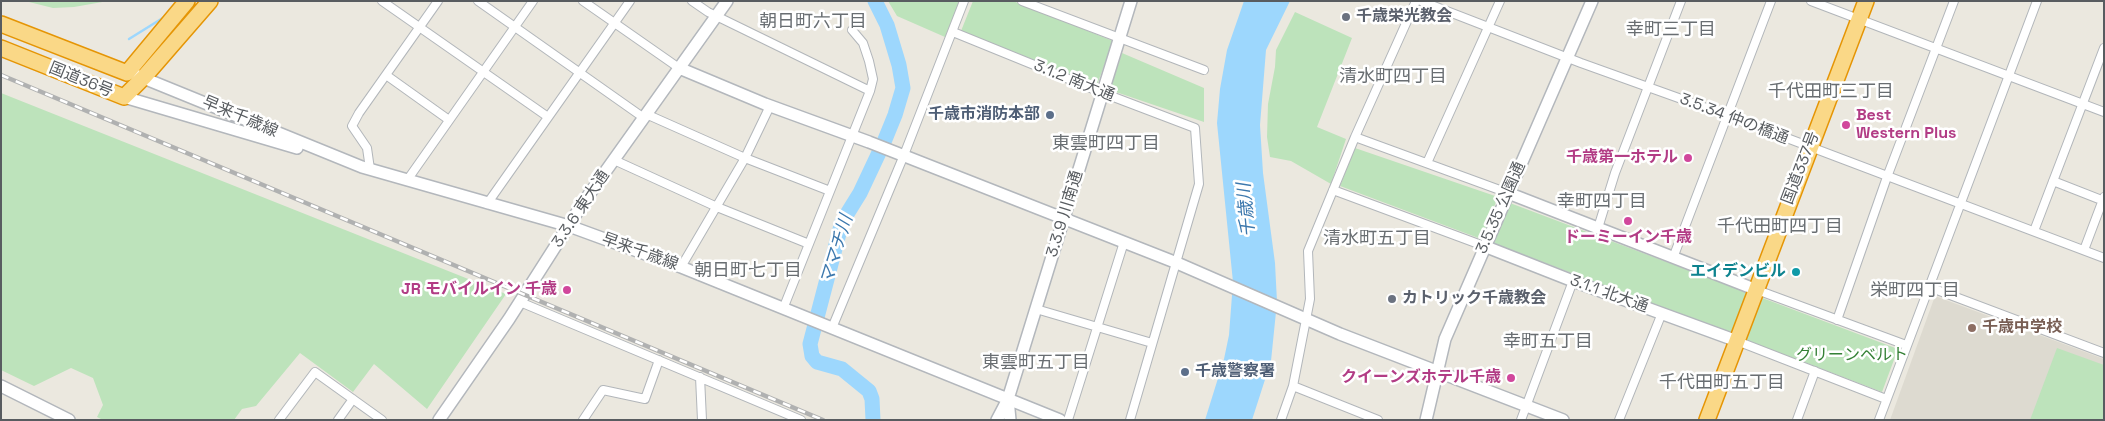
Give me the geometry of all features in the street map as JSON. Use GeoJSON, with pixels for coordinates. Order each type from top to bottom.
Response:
{"type":"FeatureCollection","features":[{"type":"Feature","properties":{"kind":"highway","name":"国道36号"},"geometry":{"type":"LineString","coordinates":[[1,24],[127,73],[187,1]]}},
{"type":"Feature","properties":{"kind":"highway","name":"国道36号"},"geometry":{"type":"LineString","coordinates":[[1,48],[124,97],[144,77],[210,1]]}},
{"type":"Feature","properties":{"kind":"highway","name":"国道337号"},"geometry":{"type":"LineString","coordinates":[[1707,420],[1866,1]]}},
{"type":"Feature","properties":{"kind":"highway"},"geometry":{"type":"LineString","coordinates":[[124,97],[127,73]]}},
{"type":"Feature","properties":{"kind":"street"},"geometry":{"type":"LineString","coordinates":[[382,1],[548,117]]}},
{"type":"Feature","properties":{"kind":"street"},"geometry":{"type":"LineString","coordinates":[[370,169],[367,148],[352,126],[359,113],[438,1]]}},
{"type":"Feature","properties":{"kind":"street"},"geometry":{"type":"LineString","coordinates":[[478,1],[645,116],[830,191]]}},
{"type":"Feature","properties":{"kind":"street"},"geometry":{"type":"LineString","coordinates":[[408,179],[533,1]]}},
{"type":"Feature","properties":{"kind":"street"},"geometry":{"type":"LineString","coordinates":[[583,1],[679,68],[770,106],[886,148],[1177,263],[1340,334],[1438,370],[1563,420]]}},
{"type":"Feature","properties":{"kind":"street"},"geometry":{"type":"LineString","coordinates":[[487,204],[630,1]]}},
{"type":"Feature","properties":{"kind":"street"},"geometry":{"type":"LineString","coordinates":[[692,1],[717,16],[870,92]]}},
{"type":"Feature","properties":{"kind":"street","name":"3.3.6 東大通"},"geometry":{"type":"LineString","coordinates":[[439,420],[614,160],[728,1]]}},
{"type":"Feature","properties":{"kind":"street"},"geometry":{"type":"LineString","coordinates":[[830,327],[904,155],[964,1]]}},
{"type":"Feature","properties":{"kind":"street"},"geometry":{"type":"LineString","coordinates":[[1022,1],[1120,40],[1204,70]]}},
{"type":"Feature","properties":{"kind":"street","name":"3.3.9 川南通"},"geometry":{"type":"LineString","coordinates":[[1008,399],[1131,1]]}},
{"type":"Feature","properties":{"kind":"street"},"geometry":{"type":"LineString","coordinates":[[1281,420],[1293,386],[1305,331],[1305,319],[1310,299],[1308,250],[1355,136],[1416,1]]}},
{"type":"Feature","properties":{"kind":"street","name":"3.5.34 仲の橋通"},"geometry":{"type":"LineString","coordinates":[[1421,1],[1566,58],[1726,115],[2104,258]]}},
{"type":"Feature","properties":{"kind":"street"},"geometry":{"type":"LineString","coordinates":[[1427,163],[1500,1]]}},
{"type":"Feature","properties":{"kind":"street","name":"3.5.35 公園通"},"geometry":{"type":"LineString","coordinates":[[1426,420],[1444,338],[1592,1]]}},
{"type":"Feature","properties":{"kind":"street"},"geometry":{"type":"LineString","coordinates":[[1598,228],[1615,173],[1681,1]]}},
{"type":"Feature","properties":{"kind":"street"},"geometry":{"type":"LineString","coordinates":[[1673,258],[1771,1]]}},
{"type":"Feature","properties":{"kind":"street"},"geometry":{"type":"LineString","coordinates":[[1810,1],[1935,50],[2104,112]]}},
{"type":"Feature","properties":{"kind":"street"},"geometry":{"type":"LineString","coordinates":[[1836,320],[1887,177],[1954,1]]}},
{"type":"Feature","properties":{"kind":"street"},"geometry":{"type":"LineString","coordinates":[[1879,420],[2036,1]]}},
{"type":"Feature","properties":{"kind":"street"},"geometry":{"type":"LineString","coordinates":[[783,309],[870,92],[873,79],[869,60],[863,43],[852,30]]}},
{"type":"Feature","properties":{"kind":"street","name":"3.1.2 南大通"},"geometry":{"type":"LineString","coordinates":[[953,32],[1103,93],[1196,128],[1199,184],[1177,263]]}},
{"type":"Feature","properties":{"kind":"street"},"geometry":{"type":"LineString","coordinates":[[2034,231],[2104,48]]}},
{"type":"Feature","properties":{"kind":"street","name":"早来千歳線"},"geometry":{"type":"LineString","coordinates":[[127,73],[144,77],[352,163]]}},
{"type":"Feature","properties":{"kind":"street"},"geometry":{"type":"LineString","coordinates":[[386,75],[449,120]]}},
{"type":"Feature","properties":{"kind":"street","name":"早来千歳線"},"geometry":{"type":"LineString","coordinates":[[124,97],[408,179],[487,204],[569,226],[681,267],[1060,420]]}},
{"type":"Feature","properties":{"kind":"street"},"geometry":{"type":"LineString","coordinates":[[681,267],[745,158],[770,106]]}},
{"type":"Feature","properties":{"kind":"street"},"geometry":{"type":"LineString","coordinates":[[1355,136],[1906,345]]}},
{"type":"Feature","properties":{"kind":"street"},"geometry":{"type":"LineString","coordinates":[[614,160],[717,207],[809,244]]}},
{"type":"Feature","properties":{"kind":"street"},"geometry":{"type":"LineString","coordinates":[[2053,181],[2103,199],[2084,250]]}},
{"type":"Feature","properties":{"kind":"street","name":"3.1.1 北大通"},"geometry":{"type":"LineString","coordinates":[[1333,190],[1573,281],[1662,312],[1886,399]]}},
{"type":"Feature","properties":{"kind":"street"},"geometry":{"type":"LineString","coordinates":[[1068,420],[1124,242]]}},
{"type":"Feature","properties":{"kind":"street"},"geometry":{"type":"LineString","coordinates":[[1130,420],[1177,263]]}},
{"type":"Feature","properties":{"kind":"street"},"geometry":{"type":"LineString","coordinates":[[1521,420],[1573,281]]}},
{"type":"Feature","properties":{"kind":"street"},"geometry":{"type":"LineString","coordinates":[[1929,287],[2104,353]]}},
{"type":"Feature","properties":{"kind":"street"},"geometry":{"type":"LineString","coordinates":[[520,302],[801,420]]}},
{"type":"Feature","properties":{"kind":"street"},"geometry":{"type":"LineString","coordinates":[[1036,309],[1152,343]]}},
{"type":"Feature","properties":{"kind":"street"},"geometry":{"type":"LineString","coordinates":[[1618,420],[1662,312]]}},
{"type":"Feature","properties":{"kind":"street"},"geometry":{"type":"LineString","coordinates":[[583,420],[604,390],[645,399],[659,360]]}},
{"type":"Feature","properties":{"kind":"street"},"geometry":{"type":"LineString","coordinates":[[1797,420],[1815,371]]}},
{"type":"Feature","properties":{"kind":"street"},"geometry":{"type":"LineString","coordinates":[[279,420],[315,372],[382,420]]}},
{"type":"Feature","properties":{"kind":"street"},"geometry":{"type":"LineString","coordinates":[[700,377],[702,420]]}},
{"type":"Feature","properties":{"kind":"street"},"geometry":{"type":"LineString","coordinates":[[1,386],[69,420]]}},
{"type":"Feature","properties":{"kind":"street"},"geometry":{"type":"LineString","coordinates":[[1293,386],[1378,420]]}},
{"type":"Feature","properties":{"kind":"street"},"geometry":{"type":"LineString","coordinates":[[338,420],[353,399]]}},
{"type":"Feature","properties":{"kind":"street"},"geometry":{"type":"LineString","coordinates":[[997,420],[1008,399]]}},
{"type":"Feature","properties":{"kind":"street"},"geometry":{"type":"LineString","coordinates":[[1008,399],[1010,420]]}},
{"type":"Feature","properties":{"kind":"shaded area","name":"千歳中学校"},"geometry":{"type":"Polygon","coordinates":[[[1935,296],[2104,359],[2104,420],[1890,420],[1935,296]]]}},
{"type":"Feature","properties":{"kind":"green space"},"geometry":{"type":"Polygon","coordinates":[[[25,1],[108,1],[74,7],[53,8],[25,1]]]}},
{"type":"Feature","properties":{"kind":"green space"},"geometry":{"type":"Polygon","coordinates":[[[888,1],[960,1],[945,37],[897,16],[888,1]]]}},
{"type":"Feature","properties":{"kind":"green space"},"geometry":{"type":"Polygon","coordinates":[[[973,1],[1013,1],[1113,41],[1097,85],[961,31],[973,1]]]}},
{"type":"Feature","properties":{"kind":"green space"},"geometry":{"type":"Polygon","coordinates":[[[1295,12],[1352,38],[1317,127],[1346,139],[1331,184],[1291,161],[1270,157],[1267,137],[1268,104],[1275,67],[1276,50],[1295,12]]]}},
{"type":"Feature","properties":{"kind":"green space"},"geometry":{"type":"Polygon","coordinates":[[[1122,53],[1204,88],[1204,122],[1110,90],[1122,53]]]}},
{"type":"Feature","properties":{"kind":"green space"},"geometry":{"type":"Polygon","coordinates":[[[1,93],[506,294],[427,409],[374,364],[353,392],[300,353],[256,406],[242,409],[234,420],[103,420],[97,417],[103,405],[93,378],[71,368],[34,386],[1,370],[1,93]]]}},
{"type":"Feature","properties":{"kind":"green space"},"geometry":{"type":"Polygon","coordinates":[[[1355,148],[1498,197],[1481,239],[1340,186],[1355,148]]]}},
{"type":"Feature","properties":{"kind":"green space","name":"グリーンベルト"},"geometry":{"type":"Polygon","coordinates":[[[1510,203],[1898,349],[1882,392],[1493,243],[1510,203]]]}},
{"type":"Feature","properties":{"kind":"green space"},"geometry":{"type":"Polygon","coordinates":[[[2057,348],[2104,365],[2104,420],[2030,420],[2057,348]]]}},
{"type":"Feature","properties":{"kind":"water","name":"千歳川"},"geometry":{"type":"Polygon","coordinates":[[[1244,1],[1290,1],[1266,50],[1260,125],[1263,173],[1275,263],[1277,302],[1271,361],[1252,420],[1205,420],[1224,359],[1229,335],[1233,282],[1217,123],[1220,89],[1227,50],[1244,1]]]}},
{"type":"Feature","properties":{"kind":"waterway","name":"ママチ川"},"geometry":{"type":"LineString","coordinates":[[873,420],[872,399],[869,391],[842,369],[817,362],[812,356],[810,344],[842,222],[860,193],[884,142],[903,88],[899,65],[887,25],[875,1]]}},
{"type":"Feature","properties":{"kind":"waterway"},"geometry":{"type":"LineString","coordinates":[[129,39],[166,16]]}},
{"type":"Feature","properties":{"kind":"railway"},"geometry":{"type":"LineString","coordinates":[[1,75],[823,420]]}},
{"type":"Feature","properties":{"kind":"place","name":"千歳栄光教会"},"geometry":{"type":"Point","coordinates":[1346,17]}},
{"type":"Feature","properties":{"kind":"place","name":"千歳市消防本部"},"geometry":{"type":"Point","coordinates":[1050,115]}},
{"type":"Feature","properties":{"kind":"place","name":"Best Western Plus"},"geometry":{"type":"Point","coordinates":[1846,125]}},
{"type":"Feature","properties":{"kind":"place","name":"千歳第一ホテル"},"geometry":{"type":"Point","coordinates":[1688,158]}},
{"type":"Feature","properties":{"kind":"place","name":"ドーミーイン千歳"},"geometry":{"type":"Point","coordinates":[1628,221]}},
{"type":"Feature","properties":{"kind":"place","name":"エイデンビル"},"geometry":{"type":"Point","coordinates":[1796,272]}},
{"type":"Feature","properties":{"kind":"place","name":"JR モバイルイン 千歳"},"geometry":{"type":"Point","coordinates":[567,290]}},
{"type":"Feature","properties":{"kind":"place","name":"カトリック千歳教会"},"geometry":{"type":"Point","coordinates":[1392,299]}},
{"type":"Feature","properties":{"kind":"place","name":"千歳中学校"},"geometry":{"type":"Point","coordinates":[1972,328]}},
{"type":"Feature","properties":{"kind":"place","name":"千歳警察署"},"geometry":{"type":"Point","coordinates":[1185,372]}},
{"type":"Feature","properties":{"kind":"place","name":"クイーンズホテル千歳"},"geometry":{"type":"Point","coordinates":[1511,378]}},
{"type":"Feature","properties":{"kind":"district","name":"朝日町六丁目"},"geometry":{"type":"Point","coordinates":[813,22]}},
{"type":"Feature","properties":{"kind":"district","name":"幸町三丁目"},"geometry":{"type":"Point","coordinates":[1671,30]}},
{"type":"Feature","properties":{"kind":"district","name":"清水町四丁目"},"geometry":{"type":"Point","coordinates":[1393,77]}},
{"type":"Feature","properties":{"kind":"district","name":"千代田町三丁目"},"geometry":{"type":"Point","coordinates":[1831,92]}},
{"type":"Feature","properties":{"kind":"district","name":"東雲町四丁目"},"geometry":{"type":"Point","coordinates":[1106,144]}},
{"type":"Feature","properties":{"kind":"district","name":"幸町四丁目"},"geometry":{"type":"Point","coordinates":[1602,202]}},
{"type":"Feature","properties":{"kind":"district","name":"千代田町四丁目"},"geometry":{"type":"Point","coordinates":[1780,227]}},
{"type":"Feature","properties":{"kind":"district","name":"清水町五丁目"},"geometry":{"type":"Point","coordinates":[1377,239]}},
{"type":"Feature","properties":{"kind":"district","name":"朝日町七丁目"},"geometry":{"type":"Point","coordinates":[748,271]}},
{"type":"Feature","properties":{"kind":"district","name":"栄町四丁目"},"geometry":{"type":"Point","coordinates":[1915,291]}},
{"type":"Feature","properties":{"kind":"district","name":"幸町五丁目"},"geometry":{"type":"Point","coordinates":[1548,342]}},
{"type":"Feature","properties":{"kind":"district","name":"東雲町五丁目"},"geometry":{"type":"Point","coordinates":[1036,363]}},
{"type":"Feature","properties":{"kind":"district","name":"千代田町五丁目"},"geometry":{"type":"Point","coordinates":[1722,383]}}]}
